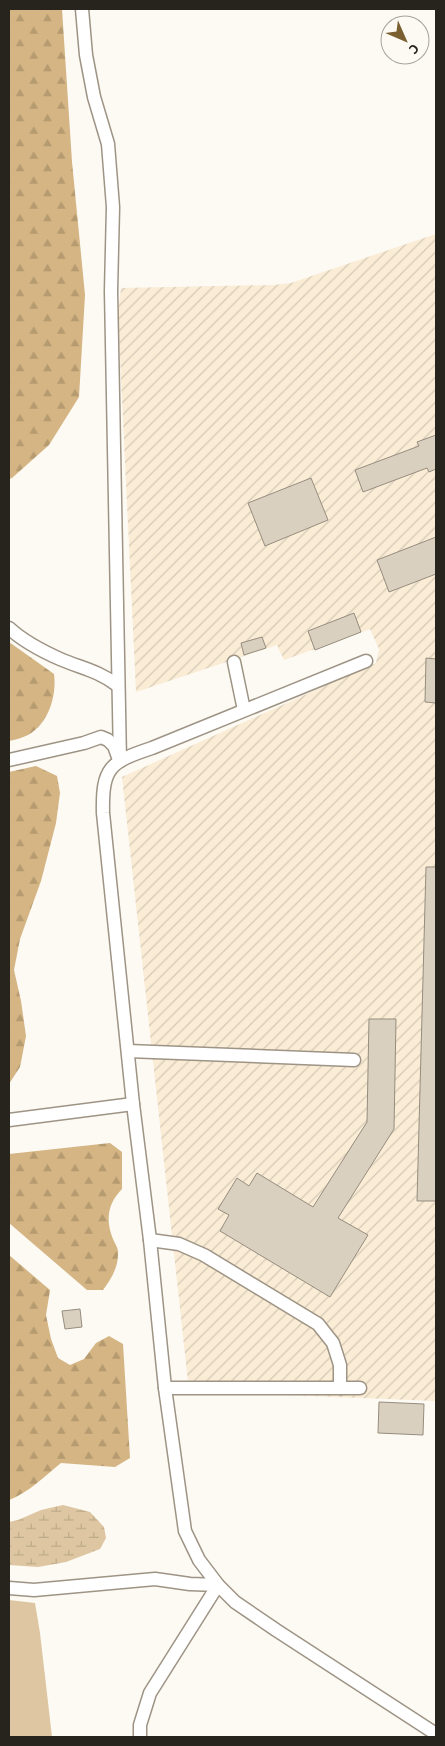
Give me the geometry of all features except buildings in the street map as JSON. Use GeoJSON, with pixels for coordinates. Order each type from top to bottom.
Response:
{"type":"FeatureCollection","features":[{"type":"Feature","properties":{"kind":"street"},"geometry":{"type":"LineString","coordinates":[[82,9],[86,55],[94,97],[108,144],[113,207],[111,290],[117,686],[120,761]]}},
{"type":"Feature","properties":{"kind":"street"},"geometry":{"type":"LineString","coordinates":[[9,628],[18,636],[59,659],[105,676],[117,686]]}},
{"type":"Feature","properties":{"kind":"street"},"geometry":{"type":"LineString","coordinates":[[366,661],[126,757],[113,767],[105,777],[103,804],[133,1104],[150,1240],[165,1388],[185,1531],[199,1560],[218,1585],[235,1602],[436,1734]]}},
{"type":"Feature","properties":{"kind":"street"},"geometry":{"type":"LineString","coordinates":[[234,662],[244,710]]}},
{"type":"Feature","properties":{"kind":"street"},"geometry":{"type":"LineString","coordinates":[[9,760],[84,743],[101,737],[108,740],[114,746],[120,761]]}},
{"type":"Feature","properties":{"kind":"street"},"geometry":{"type":"LineString","coordinates":[[128,1051],[354,1060]]}},
{"type":"Feature","properties":{"kind":"street"},"geometry":{"type":"LineString","coordinates":[[9,1120],[133,1104]]}},
{"type":"Feature","properties":{"kind":"street"},"geometry":{"type":"LineString","coordinates":[[150,1240],[179,1244],[204,1255],[318,1324],[334,1343],[340,1365],[340,1388]]}},
{"type":"Feature","properties":{"kind":"street"},"geometry":{"type":"LineString","coordinates":[[165,1388],[360,1388]]}},
{"type":"Feature","properties":{"kind":"street"},"geometry":{"type":"LineString","coordinates":[[9,1588],[34,1590],[155,1579],[190,1584],[218,1585]]}},
{"type":"Feature","properties":{"kind":"street"},"geometry":{"type":"LineString","coordinates":[[140,1737],[140,1725],[150,1693],[218,1585]]}},
{"type":"Feature","properties":{"kind":"shaded area"},"geometry":{"type":"Polygon","coordinates":[[[436,234],[436,1401],[189,1391],[122,777],[376,663],[379,649],[370,629],[284,660],[277,645],[136,692],[118,314],[121,288],[291,283],[436,234]]]}},
{"type":"Feature","properties":{"kind":"green space"},"geometry":{"type":"Polygon","coordinates":[[[9,9],[62,9],[72,162],[85,295],[79,397],[49,445],[9,479],[9,9]]]}},
{"type":"Feature","properties":{"kind":"green space"},"geometry":{"type":"Polygon","coordinates":[[[9,642],[54,674],[55,682],[50,709],[41,724],[28,735],[9,741],[9,642]]]}},
{"type":"Feature","properties":{"kind":"green space"},"geometry":{"type":"Polygon","coordinates":[[[36,766],[57,776],[60,793],[56,823],[41,881],[20,939],[14,970],[26,1036],[20,1067],[9,1084],[9,772],[36,766]]]}},
{"type":"Feature","properties":{"kind":"green space"},"geometry":{"type":"Polygon","coordinates":[[[110,1143],[122,1152],[122,1189],[117,1194],[109,1212],[109,1225],[118,1250],[118,1259],[114,1273],[103,1290],[87,1290],[9,1223],[9,1154],[110,1143]]]}},
{"type":"Feature","properties":{"kind":"green space"},"geometry":{"type":"Polygon","coordinates":[[[9,1255],[50,1290],[46,1315],[51,1339],[58,1358],[70,1365],[84,1359],[96,1343],[109,1336],[123,1344],[130,1458],[115,1467],[61,1463],[30,1489],[9,1500],[9,1255]]]}},
{"type":"Feature","properties":{"kind":"green space"},"geometry":{"type":"Polygon","coordinates":[[[63,1505],[90,1512],[104,1527],[106,1538],[100,1549],[66,1562],[38,1567],[9,1565],[9,1522],[41,1510],[63,1505]]]}},
{"type":"Feature","properties":{"kind":"green space"},"geometry":{"type":"Polygon","coordinates":[[[9,1600],[35,1603],[52,1737],[9,1737],[9,1600]]]}}]}
